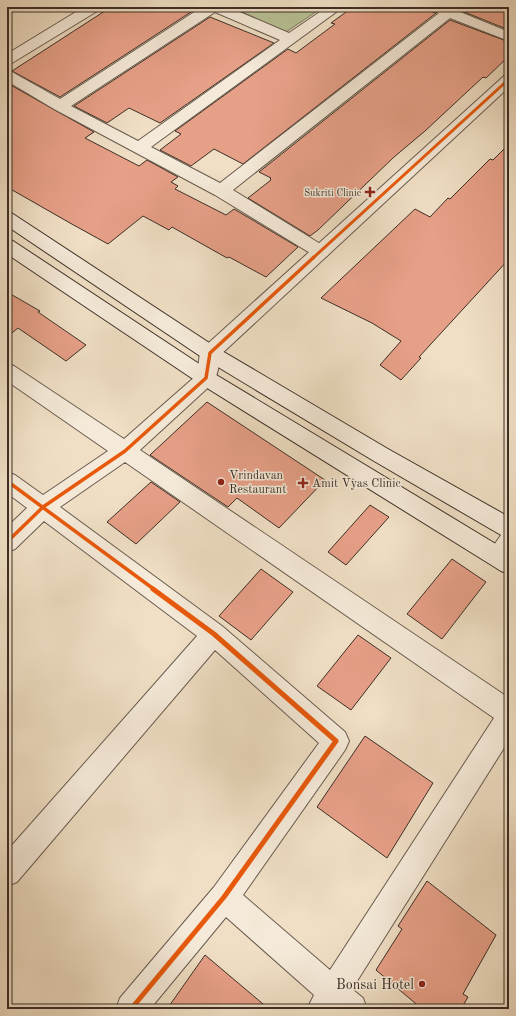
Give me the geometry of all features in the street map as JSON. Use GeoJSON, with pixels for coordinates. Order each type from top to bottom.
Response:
{"type":"FeatureCollection","features":[{"type":"Feature","properties":{"kind":"street"},"geometry":{"type":"LineString","coordinates":[[7,60],[94,7]]}},
{"type":"Feature","properties":{"kind":"street"},"geometry":{"type":"LineString","coordinates":[[60,106],[212,7]]}},
{"type":"Feature","properties":{"kind":"street"},"geometry":{"type":"LineString","coordinates":[[216,7],[290,39]]}},
{"type":"Feature","properties":{"kind":"street"},"geometry":{"type":"LineString","coordinates":[[140,147],[336,7]]}},
{"type":"Feature","properties":{"kind":"street"},"geometry":{"type":"LineString","coordinates":[[221,191],[442,10],[509,37]]}},
{"type":"Feature","properties":{"kind":"street"},"geometry":{"type":"LineString","coordinates":[[7,74],[60,106],[221,191],[321,252]]}},
{"type":"Feature","properties":{"kind":"street"},"geometry":{"type":"LineString","coordinates":[[7,542],[43,507],[125,451],[206,378],[210,353],[509,79]]}},
{"type":"Feature","properties":{"kind":"street"},"geometry":{"type":"LineString","coordinates":[[7,218],[210,353],[381,455],[509,528]]}},
{"type":"Feature","properties":{"kind":"street"},"geometry":{"type":"LineString","coordinates":[[7,245],[206,378],[501,560]]}},
{"type":"Feature","properties":{"kind":"street"},"geometry":{"type":"LineString","coordinates":[[7,371],[509,713]]}},
{"type":"Feature","properties":{"kind":"street"},"geometry":{"type":"LineString","coordinates":[[7,481],[214,634],[336,741],[224,897],[131,1009]]}},
{"type":"Feature","properties":{"kind":"street"},"geometry":{"type":"LineString","coordinates":[[7,872],[214,634]]}},
{"type":"Feature","properties":{"kind":"street"},"geometry":{"type":"LineString","coordinates":[[224,897],[336,1003],[509,717]]}},
{"type":"Feature","properties":{"kind":"lane"},"geometry":{"type":"LineString","coordinates":[[501,560],[509,533]]}},
{"type":"Feature","properties":{"kind":"green space"},"geometry":{"type":"Polygon","coordinates":[[[231,7],[323,7],[286,32],[231,7]]]}},
{"type":"Feature","properties":{"kind":"building"},"geometry":{"type":"Polygon","coordinates":[[[111,7],[187,7],[194,10],[60,97],[12,71],[111,7]]]}},
{"type":"Feature","properties":{"kind":"building"},"geometry":{"type":"Polygon","coordinates":[[[353,7],[428,7],[430,11],[436,13],[243,164],[214,149],[191,166],[160,150],[181,134],[175,131],[288,49],[296,53],[335,24],[331,23],[353,7]]]}},
{"type":"Feature","properties":{"kind":"building"},"geometry":{"type":"Polygon","coordinates":[[[452,7],[509,7],[509,30],[452,7]]]}},
{"type":"Feature","properties":{"kind":"building"},"geometry":{"type":"Polygon","coordinates":[[[210,17],[274,43],[160,123],[129,108],[107,123],[74,106],[210,17]]]}},
{"type":"Feature","properties":{"kind":"building"},"geometry":{"type":"Polygon","coordinates":[[[450,20],[509,42],[509,56],[486,78],[483,77],[425,131],[394,157],[318,230],[310,236],[248,198],[271,180],[271,178],[259,172],[450,20]]]}},
{"type":"Feature","properties":{"kind":"building"},"geometry":{"type":"Polygon","coordinates":[[[7,83],[94,132],[85,138],[139,166],[147,160],[178,177],[171,182],[178,186],[175,189],[226,215],[234,209],[298,247],[266,277],[229,257],[227,258],[172,227],[169,230],[143,216],[108,244],[70,223],[7,187],[7,83]]]}},
{"type":"Feature","properties":{"kind":"building"},"geometry":{"type":"Polygon","coordinates":[[[509,144],[509,259],[419,357],[421,358],[401,380],[380,365],[401,341],[372,323],[321,298],[415,209],[430,217],[490,159],[493,160],[509,144]]]}},
{"type":"Feature","properties":{"kind":"building"},"geometry":{"type":"Polygon","coordinates":[[[7,292],[40,311],[38,312],[86,345],[66,361],[18,328],[7,337],[7,292]]]}},
{"type":"Feature","properties":{"kind":"building","name":"Vrindavan Restaurant"},"geometry":{"type":"Polygon","coordinates":[[[207,402],[325,480],[279,528],[237,498],[228,507],[150,455],[207,402]]]}},
{"type":"Feature","properties":{"kind":"building"},"geometry":{"type":"Polygon","coordinates":[[[151,482],[180,502],[136,544],[107,522],[151,482]]]}},
{"type":"Feature","properties":{"kind":"building"},"geometry":{"type":"Polygon","coordinates":[[[370,505],[389,517],[346,565],[328,552],[370,505]]]}},
{"type":"Feature","properties":{"kind":"building"},"geometry":{"type":"Polygon","coordinates":[[[452,559],[486,582],[442,639],[407,614],[452,559]]]}},
{"type":"Feature","properties":{"kind":"building"},"geometry":{"type":"Polygon","coordinates":[[[261,569],[293,592],[251,640],[219,616],[261,569]]]}},
{"type":"Feature","properties":{"kind":"building"},"geometry":{"type":"Polygon","coordinates":[[[358,635],[391,658],[351,710],[317,686],[358,635]]]}},
{"type":"Feature","properties":{"kind":"building"},"geometry":{"type":"Polygon","coordinates":[[[365,736],[433,783],[387,858],[317,807],[365,736]]]}},
{"type":"Feature","properties":{"kind":"building"},"geometry":{"type":"Polygon","coordinates":[[[427,881],[496,935],[463,994],[468,997],[461,1009],[422,1009],[376,970],[402,929],[398,926],[427,881]]]}},
{"type":"Feature","properties":{"kind":"building"},"geometry":{"type":"Polygon","coordinates":[[[205,955],[269,1009],[167,1009],[205,955]]]}},
{"type":"Feature","properties":{"kind":"cycle path"},"geometry":{"type":"LineString","coordinates":[[7,542],[43,507],[125,451],[206,378],[210,353],[509,79]]}},
{"type":"Feature","properties":{"kind":"cycle path"},"geometry":{"type":"LineString","coordinates":[[7,481],[214,634],[336,741],[224,897],[131,1009]]}},
{"type":"Feature","properties":{"kind":"place","name":"Sukriti Clinic"},"geometry":{"type":"Point","coordinates":[370,192]}},
{"type":"Feature","properties":{"kind":"place","name":"Vrindavan Restaurant"},"geometry":{"type":"Point","coordinates":[221,482]}},
{"type":"Feature","properties":{"kind":"place","name":"Amit Vyas Clinic"},"geometry":{"type":"Point","coordinates":[303,483]}},
{"type":"Feature","properties":{"kind":"place","name":"Bonsai Hotel"},"geometry":{"type":"Point","coordinates":[422,984]}}]}
